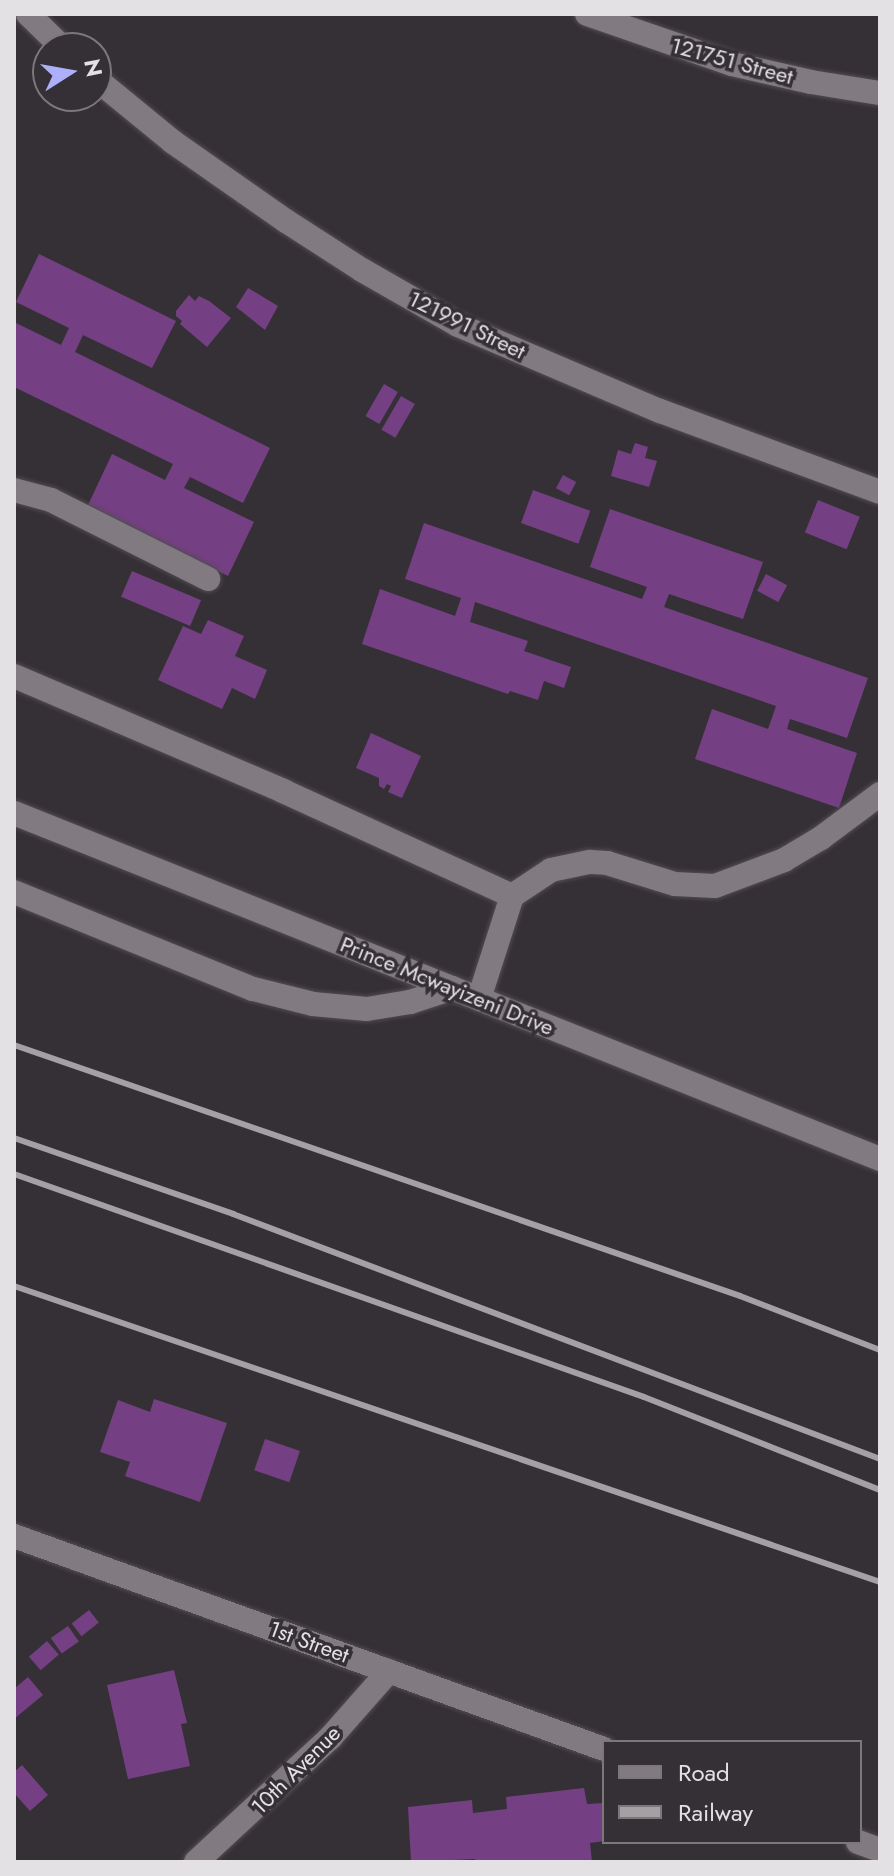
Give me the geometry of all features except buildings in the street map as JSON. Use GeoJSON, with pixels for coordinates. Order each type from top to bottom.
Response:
{"type":"FeatureCollection","features":[{"type":"Feature","properties":{"kind":"street"},"geometry":{"type":"LineString","coordinates":[[28,14],[47,32]]}},
{"type":"Feature","properties":{"kind":"street","name":"121751 Street"},"geometry":{"type":"LineString","coordinates":[[587,14],[732,64],[811,82],[880,93]]}},
{"type":"Feature","properties":{"kind":"street","name":"121991 Street"},"geometry":{"type":"LineString","coordinates":[[112,92],[173,142],[286,221],[362,270],[458,325],[660,411],[880,492]]}},
{"type":"Feature","properties":{"kind":"street"},"geometry":{"type":"LineString","coordinates":[[14,490],[51,500],[208,579]]}},
{"type":"Feature","properties":{"kind":"street"},"geometry":{"type":"LineString","coordinates":[[14,676],[283,791],[512,896]]}},
{"type":"Feature","properties":{"kind":"street"},"geometry":{"type":"LineString","coordinates":[[479,999],[512,896],[551,870],[590,862],[628,869],[675,884],[715,886],[784,860],[821,838],[880,794]]}},
{"type":"Feature","properties":{"kind":"street","name":"Prince Mcwayizeni Drive"},"geometry":{"type":"LineString","coordinates":[[14,813],[879,1157]]}},
{"type":"Feature","properties":{"kind":"street"},"geometry":{"type":"LineString","coordinates":[[14,892],[253,989],[313,1004],[367,1009],[410,1002],[453,988]]}},
{"type":"Feature","properties":{"kind":"street","name":"1st Street"},"geometry":{"type":"LineString","coordinates":[[14,1536],[602,1748]]}},
{"type":"Feature","properties":{"kind":"street","name":"10th Avenue"},"geometry":{"type":"LineString","coordinates":[[196,1862],[330,1738],[389,1671]]}},
{"type":"Feature","properties":{"kind":"railway"},"geometry":{"type":"LineString","coordinates":[[14,1045],[740,1296],[880,1350]]}},
{"type":"Feature","properties":{"kind":"railway"},"geometry":{"type":"LineString","coordinates":[[14,1138],[233,1214],[880,1459]]}},
{"type":"Feature","properties":{"kind":"railway"},"geometry":{"type":"LineString","coordinates":[[14,1174],[644,1397],[880,1490]]}},
{"type":"Feature","properties":{"kind":"railway"},"geometry":{"type":"LineString","coordinates":[[14,1286],[880,1582]]}}]}
